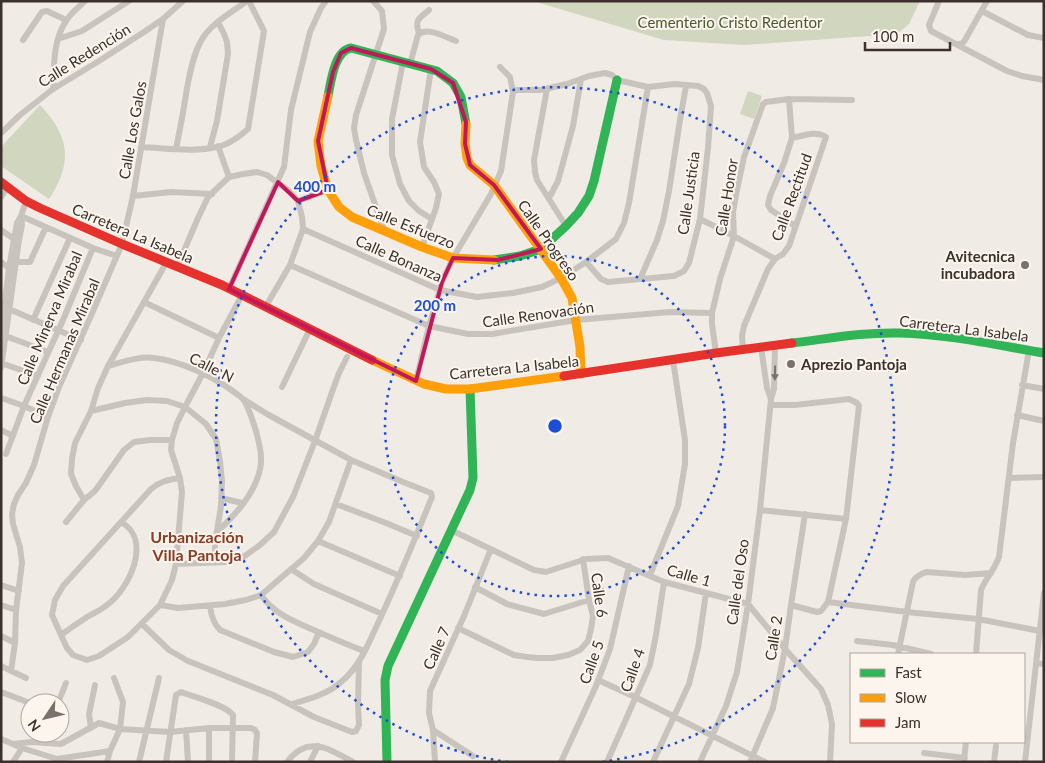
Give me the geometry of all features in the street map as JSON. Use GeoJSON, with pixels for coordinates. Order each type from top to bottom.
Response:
{"type":"FeatureCollection","features":[{"type":"Feature","properties":{"kind":"street"},"geometry":{"type":"LineString","coordinates":[[53,88],[55,49],[58,39],[66,20],[78,4],[86,1]]}},
{"type":"Feature","properties":{"kind":"street"},"geometry":{"type":"LineString","coordinates":[[58,39],[82,31],[129,1]]}},
{"type":"Feature","properties":{"kind":"street","name":"Calle Redención"},"geometry":{"type":"LineString","coordinates":[[1,133],[53,88],[99,61],[163,19],[183,1]]}},
{"type":"Feature","properties":{"kind":"street"},"geometry":{"type":"LineString","coordinates":[[142,147],[192,150],[222,146],[248,130],[264,31],[248,1],[218,22],[201,40],[190,76],[176,149]]}},
{"type":"Feature","properties":{"kind":"street"},"geometry":{"type":"LineString","coordinates":[[229,289],[284,167],[290,110],[310,32],[314,20],[325,3],[316,1]]}},
{"type":"Feature","properties":{"kind":"street"},"geometry":{"type":"LineString","coordinates":[[373,1],[382,11],[384,29],[356,115],[354,128],[364,173],[384,230]]}},
{"type":"Feature","properties":{"kind":"street"},"geometry":{"type":"LineString","coordinates":[[939,1],[929,25],[930,31],[1007,71],[1044,80]]}},
{"type":"Feature","properties":{"kind":"street"},"geometry":{"type":"LineString","coordinates":[[955,44],[962,44],[965,40],[987,1]]}},
{"type":"Feature","properties":{"kind":"street"},"geometry":{"type":"LineString","coordinates":[[429,10],[419,18],[417,26],[419,33],[407,63],[392,119],[392,155],[400,184],[409,201],[419,211],[432,219]]}},
{"type":"Feature","properties":{"kind":"street"},"geometry":{"type":"LineString","coordinates":[[23,40],[42,12],[47,11],[66,20]]}},
{"type":"Feature","properties":{"kind":"street"},"geometry":{"type":"LineString","coordinates":[[982,11],[1028,34],[1044,38]]}},
{"type":"Feature","properties":{"kind":"street","name":"Calle Los Galos"},"geometry":{"type":"LineString","coordinates":[[122,244],[142,147],[163,19]]}},
{"type":"Feature","properties":{"kind":"street"},"geometry":{"type":"LineString","coordinates":[[210,147],[217,121],[228,54],[227,42],[218,22]]}},
{"type":"Feature","properties":{"kind":"street"},"geometry":{"type":"LineString","coordinates":[[419,33],[428,31],[456,41]]}},
{"type":"Feature","properties":{"kind":"street","name":"Calle Esfuerzo"},"geometry":{"type":"LineString","coordinates":[[376,55],[351,48],[346,49],[341,53],[333,72],[318,141],[321,166],[328,190],[339,207],[352,217],[453,258],[498,260],[541,250],[578,213],[589,196],[594,181],[617,80]]}},
{"type":"Feature","properties":{"kind":"street"},"geometry":{"type":"LineString","coordinates":[[376,55],[431,69],[420,142],[424,167],[439,194],[422,246]]}},
{"type":"Feature","properties":{"kind":"street"},"geometry":{"type":"LineString","coordinates":[[416,381],[442,282],[453,258],[491,194],[501,171],[513,92],[510,77],[500,67]]}},
{"type":"Feature","properties":{"kind":"street","name":"Calle Progreso"},"geometry":{"type":"LineString","coordinates":[[431,69],[453,84],[460,97],[466,122],[465,144],[470,165],[494,185],[561,278],[572,298],[580,347],[581,374]]}},
{"type":"Feature","properties":{"kind":"street"},"geometry":{"type":"LineString","coordinates":[[513,92],[516,90],[547,89],[605,72],[617,80],[648,87],[675,84],[686,86],[663,221],[640,279]]}},
{"type":"Feature","properties":{"kind":"street"},"geometry":{"type":"LineString","coordinates":[[549,198],[558,181],[573,126],[581,79]]}},
{"type":"Feature","properties":{"kind":"street","name":"Calle Justicia"},"geometry":{"type":"LineString","coordinates":[[586,262],[600,279],[608,282],[674,276],[684,271],[689,263],[700,219],[711,106],[704,89],[698,86],[686,86]]}},
{"type":"Feature","properties":{"kind":"street","name":"Calle Bonanza"},"geometry":{"type":"LineString","coordinates":[[303,229],[440,290],[478,297],[542,287],[561,278],[616,240],[624,223],[629,203],[648,87]]}},
{"type":"Feature","properties":{"kind":"street"},"geometry":{"type":"LineString","coordinates":[[547,89],[534,160],[535,172],[537,180],[566,226]]}},
{"type":"Feature","properties":{"kind":"street"},"geometry":{"type":"LineString","coordinates":[[789,99],[792,138],[768,205],[771,210],[795,226]]}},
{"type":"Feature","properties":{"kind":"street","name":"Calle Honor"},"geometry":{"type":"LineString","coordinates":[[716,353],[712,313],[720,279],[734,236],[734,212],[744,157],[763,104],[789,99],[852,100]]}},
{"type":"Feature","properties":{"kind":"street","name":"Calle Rectitud"},"geometry":{"type":"LineString","coordinates":[[743,350],[742,336],[744,326],[768,269],[775,259],[783,254],[789,246],[826,137],[815,133],[792,138]]}},
{"type":"Feature","properties":{"kind":"street"},"geometry":{"type":"LineString","coordinates":[[218,146],[230,177]]}},
{"type":"Feature","properties":{"kind":"street"},"geometry":{"type":"LineString","coordinates":[[177,267],[208,197],[230,177],[257,172],[267,175],[289,191],[298,201],[303,229],[290,265],[266,306]]}},
{"type":"Feature","properties":{"kind":"street"},"geometry":{"type":"LineString","coordinates":[[1,197],[5,184]]}},
{"type":"Feature","properties":{"kind":"street","name":"Carretera La Isabela"},"geometry":{"type":"LineString","coordinates":[[5,184],[26,201],[166,263],[222,285],[416,381],[446,389],[470,389],[716,353],[858,335],[904,333],[1044,353]]}},
{"type":"Feature","properties":{"kind":"street"},"geometry":{"type":"LineString","coordinates":[[298,201],[328,190]]}},
{"type":"Feature","properties":{"kind":"street"},"geometry":{"type":"LineString","coordinates":[[133,196],[171,192],[212,194]]}},
{"type":"Feature","properties":{"kind":"street"},"geometry":{"type":"LineString","coordinates":[[26,201],[17,223],[4,293],[2,365],[38,376]]}},
{"type":"Feature","properties":{"kind":"street"},"geometry":{"type":"LineString","coordinates":[[21,216],[93,248],[117,256]]}},
{"type":"Feature","properties":{"kind":"street"},"geometry":{"type":"LineString","coordinates":[[4,321],[9,309],[18,240],[22,225],[21,216]]}},
{"type":"Feature","properties":{"kind":"street"},"geometry":{"type":"LineString","coordinates":[[700,219],[775,259]]}},
{"type":"Feature","properties":{"kind":"street"},"geometry":{"type":"LineString","coordinates":[[16,262],[30,262],[46,227]]}},
{"type":"Feature","properties":{"kind":"street"},"geometry":{"type":"LineString","coordinates":[[1,230],[14,239]]}},
{"type":"Feature","properties":{"kind":"street"},"geometry":{"type":"LineString","coordinates":[[33,320],[70,238]]}},
{"type":"Feature","properties":{"kind":"street","name":"Calle Hermanas Mirabal"},"geometry":{"type":"LineString","coordinates":[[11,671],[22,563],[20,547],[13,524],[14,504],[34,465],[59,387],[122,244]]}},
{"type":"Feature","properties":{"kind":"street","name":"Calle Minerva Mirabal"},"geometry":{"type":"LineString","coordinates":[[6,454],[24,406],[93,248]]}},
{"type":"Feature","properties":{"kind":"street"},"geometry":{"type":"LineString","coordinates":[[1,262],[9,268]]}},
{"type":"Feature","properties":{"kind":"street"},"geometry":{"type":"LineString","coordinates":[[84,500],[71,474],[75,443],[91,411],[98,388],[108,366],[166,263]]}},
{"type":"Feature","properties":{"kind":"street","name":"Calle Renovación"},"geometry":{"type":"LineString","coordinates":[[290,265],[429,326],[468,334],[492,334],[576,320],[670,312],[712,313]]}},
{"type":"Feature","properties":{"kind":"street"},"geometry":{"type":"LineString","coordinates":[[180,478],[158,483],[63,586],[55,600],[52,615],[67,648],[73,654],[87,660],[99,656],[128,637],[160,605],[172,580],[176,564],[182,492],[180,478],[171,450],[172,440],[184,408],[242,295]]}},
{"type":"Feature","properties":{"kind":"street"},"geometry":{"type":"LineString","coordinates":[[144,302],[219,338]]}},
{"type":"Feature","properties":{"kind":"street"},"geometry":{"type":"LineString","coordinates":[[9,309],[80,340]]}},
{"type":"Feature","properties":{"kind":"street"},"geometry":{"type":"LineString","coordinates":[[282,387],[310,329]]}},
{"type":"Feature","properties":{"kind":"street"},"geometry":{"type":"LineString","coordinates":[[3,335],[48,352]]}},
{"type":"Feature","properties":{"kind":"street","name":"Calle del Oso"},"geometry":{"type":"LineString","coordinates":[[700,762],[726,706],[737,672],[760,510],[774,389],[775,346]]}},
{"type":"Feature","properties":{"kind":"street","name":"Calle del Oso"},"geometry":{"type":"LineString","coordinates":[[761,347],[771,402]]}},
{"type":"Feature","properties":{"kind":"street"},"geometry":{"type":"LineString","coordinates":[[976,653],[981,590],[997,564],[999,557],[1022,385],[1029,350]]}},
{"type":"Feature","properties":{"kind":"street"},"geometry":{"type":"LineString","coordinates":[[176,564],[227,562],[242,558],[274,532],[294,497],[332,392],[347,357]]}},
{"type":"Feature","properties":{"kind":"street","name":"Calle N"},"geometry":{"type":"LineString","coordinates":[[108,366],[127,360],[152,358],[174,362],[203,373],[243,399],[258,438],[260,468],[256,483],[227,522],[217,532]]}},
{"type":"Feature","properties":{"kind":"street"},"geometry":{"type":"LineString","coordinates":[[650,576],[678,506],[685,464],[685,440],[673,360]]}},
{"type":"Feature","properties":{"kind":"street"},"geometry":{"type":"LineString","coordinates":[[1022,385],[1044,389]]}},
{"type":"Feature","properties":{"kind":"street"},"geometry":{"type":"LineString","coordinates":[[387,762],[385,680],[388,666],[470,490],[473,478],[470,389]]}},
{"type":"Feature","properties":{"kind":"street"},"geometry":{"type":"LineString","coordinates":[[1,398],[48,417]]}},
{"type":"Feature","properties":{"kind":"street"},"geometry":{"type":"LineString","coordinates":[[243,399],[351,460],[431,492],[432,497],[400,576],[359,662],[343,682],[334,688],[292,704]]}},
{"type":"Feature","properties":{"kind":"street"},"geometry":{"type":"LineString","coordinates":[[771,402],[795,405],[843,399],[854,400],[859,411],[846,519],[828,602],[822,611],[817,612],[791,606]]}},
{"type":"Feature","properties":{"kind":"street"},"geometry":{"type":"LineString","coordinates":[[91,411],[146,400],[167,401],[184,408],[206,424],[216,439],[222,481],[215,543],[215,563]]}},
{"type":"Feature","properties":{"kind":"street"},"geometry":{"type":"LineString","coordinates":[[1018,415],[1044,421]]}},
{"type":"Feature","properties":{"kind":"street"},"geometry":{"type":"LineString","coordinates":[[1,430],[13,436]]}},
{"type":"Feature","properties":{"kind":"street"},"geometry":{"type":"LineString","coordinates":[[66,522],[84,500],[95,491],[124,450],[134,442],[172,440]]}},
{"type":"Feature","properties":{"kind":"street"},"geometry":{"type":"LineString","coordinates":[[160,605],[178,608],[210,606],[246,600],[261,595],[304,558],[318,541],[329,522],[351,460]]}},
{"type":"Feature","properties":{"kind":"street"},"geometry":{"type":"LineString","coordinates":[[1009,478],[1044,477]]}},
{"type":"Feature","properties":{"kind":"street"},"geometry":{"type":"LineString","coordinates":[[221,498],[242,503]]}},
{"type":"Feature","properties":{"kind":"street"},"geometry":{"type":"LineString","coordinates":[[336,504],[417,536]]}},
{"type":"Feature","properties":{"kind":"street"},"geometry":{"type":"LineString","coordinates":[[760,510],[846,519]]}},
{"type":"Feature","properties":{"kind":"street","name":"Calle 2"},"geometry":{"type":"LineString","coordinates":[[752,759],[773,708],[785,649],[805,514]]}},
{"type":"Feature","properties":{"kind":"street"},"geometry":{"type":"LineString","coordinates":[[61,634],[108,605],[123,589],[136,560],[137,546],[127,525],[121,522]]}},
{"type":"Feature","properties":{"kind":"street","name":"Calle 1"},"geometry":{"type":"LineString","coordinates":[[451,530],[534,570],[546,572],[583,559],[608,558],[664,582],[748,604]]}},
{"type":"Feature","properties":{"kind":"street"},"geometry":{"type":"LineString","coordinates":[[318,541],[400,576]]}},
{"type":"Feature","properties":{"kind":"street","name":"Calle 7"},"geometry":{"type":"LineString","coordinates":[[435,762],[430,713],[430,691],[491,549]]}},
{"type":"Feature","properties":{"kind":"street","name":"Calle 6"},"geometry":{"type":"LineString","coordinates":[[458,628],[514,655],[553,658],[580,650],[588,641],[593,616],[583,559]]}},
{"type":"Feature","properties":{"kind":"street","name":"Calle 5"},"geometry":{"type":"LineString","coordinates":[[560,762],[598,680],[610,649],[629,566]]}},
{"type":"Feature","properties":{"kind":"street"},"geometry":{"type":"LineString","coordinates":[[292,569],[314,584],[382,614]]}},
{"type":"Feature","properties":{"kind":"street"},"geometry":{"type":"LineString","coordinates":[[898,653],[914,580],[924,572],[965,576],[991,573]]}},
{"type":"Feature","properties":{"kind":"street","name":"Calle 4"},"geometry":{"type":"LineString","coordinates":[[606,762],[650,665],[664,582]]}},
{"type":"Feature","properties":{"kind":"street"},"geometry":{"type":"LineString","coordinates":[[1,585],[19,592]]}},
{"type":"Feature","properties":{"kind":"street"},"geometry":{"type":"LineString","coordinates":[[475,587],[508,604],[544,614],[589,600]]}},
{"type":"Feature","properties":{"kind":"street"},"geometry":{"type":"LineString","coordinates":[[653,762],[689,684],[698,648],[706,593]]}},
{"type":"Feature","properties":{"kind":"street"},"geometry":{"type":"LineString","coordinates":[[1025,762],[1044,593]]}},
{"type":"Feature","properties":{"kind":"street"},"geometry":{"type":"LineString","coordinates":[[261,595],[266,603],[276,612],[364,651]]}},
{"type":"Feature","properties":{"kind":"street"},"geometry":{"type":"LineString","coordinates":[[828,602],[978,619],[1040,631]]}},
{"type":"Feature","properties":{"kind":"street"},"geometry":{"type":"LineString","coordinates":[[748,604],[785,649],[822,689],[832,724],[830,762]]}},
{"type":"Feature","properties":{"kind":"street"},"geometry":{"type":"LineString","coordinates":[[1,605],[16,610]]}},
{"type":"Feature","properties":{"kind":"street"},"geometry":{"type":"LineString","coordinates":[[210,606],[211,616],[215,625],[220,630],[274,652],[293,657],[308,652],[319,632]]}},
{"type":"Feature","properties":{"kind":"street"},"geometry":{"type":"LineString","coordinates":[[142,624],[169,650],[188,661],[274,695],[314,716],[352,732],[356,731],[359,725],[359,662]]}},
{"type":"Feature","properties":{"kind":"street"},"geometry":{"type":"LineString","coordinates":[[1,636],[15,643]]}},
{"type":"Feature","properties":{"kind":"street"},"geometry":{"type":"LineString","coordinates":[[856,641],[899,646],[927,653]]}},
{"type":"Feature","properties":{"kind":"street"},"geometry":{"type":"LineString","coordinates":[[1036,663],[1044,664]]}},
{"type":"Feature","properties":{"kind":"street"},"geometry":{"type":"LineString","coordinates":[[1,666],[26,678]]}},
{"type":"Feature","properties":{"kind":"street"},"geometry":{"type":"LineString","coordinates":[[107,762],[120,729],[123,702],[114,678]]}},
{"type":"Feature","properties":{"kind":"street"},"geometry":{"type":"LineString","coordinates":[[139,762],[159,678]]}},
{"type":"Feature","properties":{"kind":"street"},"geometry":{"type":"LineString","coordinates":[[598,680],[712,736],[752,759],[765,762]]}},
{"type":"Feature","properties":{"kind":"street"},"geometry":{"type":"LineString","coordinates":[[62,693],[66,684]]}},
{"type":"Feature","properties":{"kind":"street"},"geometry":{"type":"LineString","coordinates":[[92,728],[89,719],[89,708],[95,685]]}},
{"type":"Feature","properties":{"kind":"street"},"geometry":{"type":"LineString","coordinates":[[1,692],[20,699]]}},
{"type":"Feature","properties":{"kind":"street"},"geometry":{"type":"LineString","coordinates":[[166,762],[176,695],[181,692],[227,709],[234,715],[232,762]]}},
{"type":"Feature","properties":{"kind":"street"},"geometry":{"type":"LineString","coordinates":[[13,744],[31,742],[61,744],[100,723],[120,729],[170,732],[209,728],[251,728],[257,733],[255,762]]}},
{"type":"Feature","properties":{"kind":"street"},"geometry":{"type":"LineString","coordinates":[[208,762],[209,728]]}},
{"type":"Feature","properties":{"kind":"street"},"geometry":{"type":"LineString","coordinates":[[186,730],[188,762]]}},
{"type":"Feature","properties":{"kind":"street"},"geometry":{"type":"LineString","coordinates":[[433,730],[473,756]]}},
{"type":"Feature","properties":{"kind":"street"},"geometry":{"type":"LineString","coordinates":[[1,739],[57,759],[110,751]]}},
{"type":"Feature","properties":{"kind":"street"},"geometry":{"type":"LineString","coordinates":[[924,753],[964,760],[966,743]]}},
{"type":"Feature","properties":{"kind":"street"},"geometry":{"type":"LineString","coordinates":[[287,762],[300,748],[308,746],[318,746],[332,750],[354,762]]}},
{"type":"Feature","properties":{"kind":"street"},"geometry":{"type":"LineString","coordinates":[[310,762],[318,746]]}},
{"type":"Feature","properties":{"kind":"street"},"geometry":{"type":"LineString","coordinates":[[994,762],[996,746]]}},
{"type":"Feature","properties":{"kind":"street"},"geometry":{"type":"LineString","coordinates":[[13,762],[22,748]]}},
{"type":"Feature","properties":{"kind":"highlighted area"},"geometry":{"type":"Polygon","coordinates":[[[351,48],[431,69],[453,83],[466,122],[465,144],[470,165],[494,185],[541,249],[498,260],[453,258],[442,282],[416,381],[229,289],[278,182],[298,201],[328,190],[318,141],[333,72],[341,53],[351,48]]]}},
{"type":"Feature","properties":{"kind":"green space","name":"Cementerio Cristo Redentor"},"geometry":{"type":"Polygon","coordinates":[[[533,1],[920,1],[909,24],[897,34],[744,45],[664,40],[533,1]]]}},
{"type":"Feature","properties":{"kind":"green space"},"geometry":{"type":"Polygon","coordinates":[[[748,91],[762,96],[754,119],[740,114],[748,91]]]}},
{"type":"Feature","properties":{"kind":"green space"},"geometry":{"type":"Polygon","coordinates":[[[40,105],[50,116],[57,128],[65,150],[65,162],[62,173],[49,199],[1,166],[1,147],[40,105]]]}},
{"type":"Feature","properties":{"kind":"traffic: fast"},"geometry":{"type":"LineString","coordinates":[[328,96],[337,61],[345,50],[351,48],[437,71],[453,83],[461,97],[466,124]]}},
{"type":"Feature","properties":{"kind":"traffic: fast"},"geometry":{"type":"LineString","coordinates":[[494,260],[520,256],[541,249],[578,213],[589,196],[594,181],[617,80]]}},
{"type":"Feature","properties":{"kind":"traffic: fast"},"geometry":{"type":"LineString","coordinates":[[792,343],[859,335],[899,333],[954,338],[1044,353]]}},
{"type":"Feature","properties":{"kind":"traffic: fast"},"geometry":{"type":"LineString","coordinates":[[387,762],[385,680],[388,666],[470,490],[473,478],[470,389]]}},
{"type":"Feature","properties":{"kind":"traffic: slow"},"geometry":{"type":"LineString","coordinates":[[328,96],[318,141],[321,166],[328,190],[339,207],[352,217],[453,258],[494,260]]}},
{"type":"Feature","properties":{"kind":"traffic: slow"},"geometry":{"type":"LineString","coordinates":[[466,124],[465,144],[470,165],[494,185],[561,278],[572,298],[580,347],[581,374]]}},
{"type":"Feature","properties":{"kind":"traffic: slow"},"geometry":{"type":"LineString","coordinates":[[372,360],[424,384],[446,389],[470,389],[564,376]]}},
{"type":"Feature","properties":{"kind":"traffic: jam"},"geometry":{"type":"LineString","coordinates":[[1,182],[26,201],[40,208],[222,285],[372,360]]}},
{"type":"Feature","properties":{"kind":"traffic: jam"},"geometry":{"type":"LineString","coordinates":[[564,376],[792,343]]}},
{"type":"Feature","properties":{"kind":"place","name":"Avitecnica incubadora"},"geometry":{"type":"Point","coordinates":[1025,265]}},
{"type":"Feature","properties":{"kind":"place","name":"Aprezio Pantoja"},"geometry":{"type":"Point","coordinates":[791,364]}},
{"type":"Feature","properties":{"kind":"district","name":"Urbanización Villa Pantoja"},"geometry":{"type":"Point","coordinates":[197,545]}}]}
